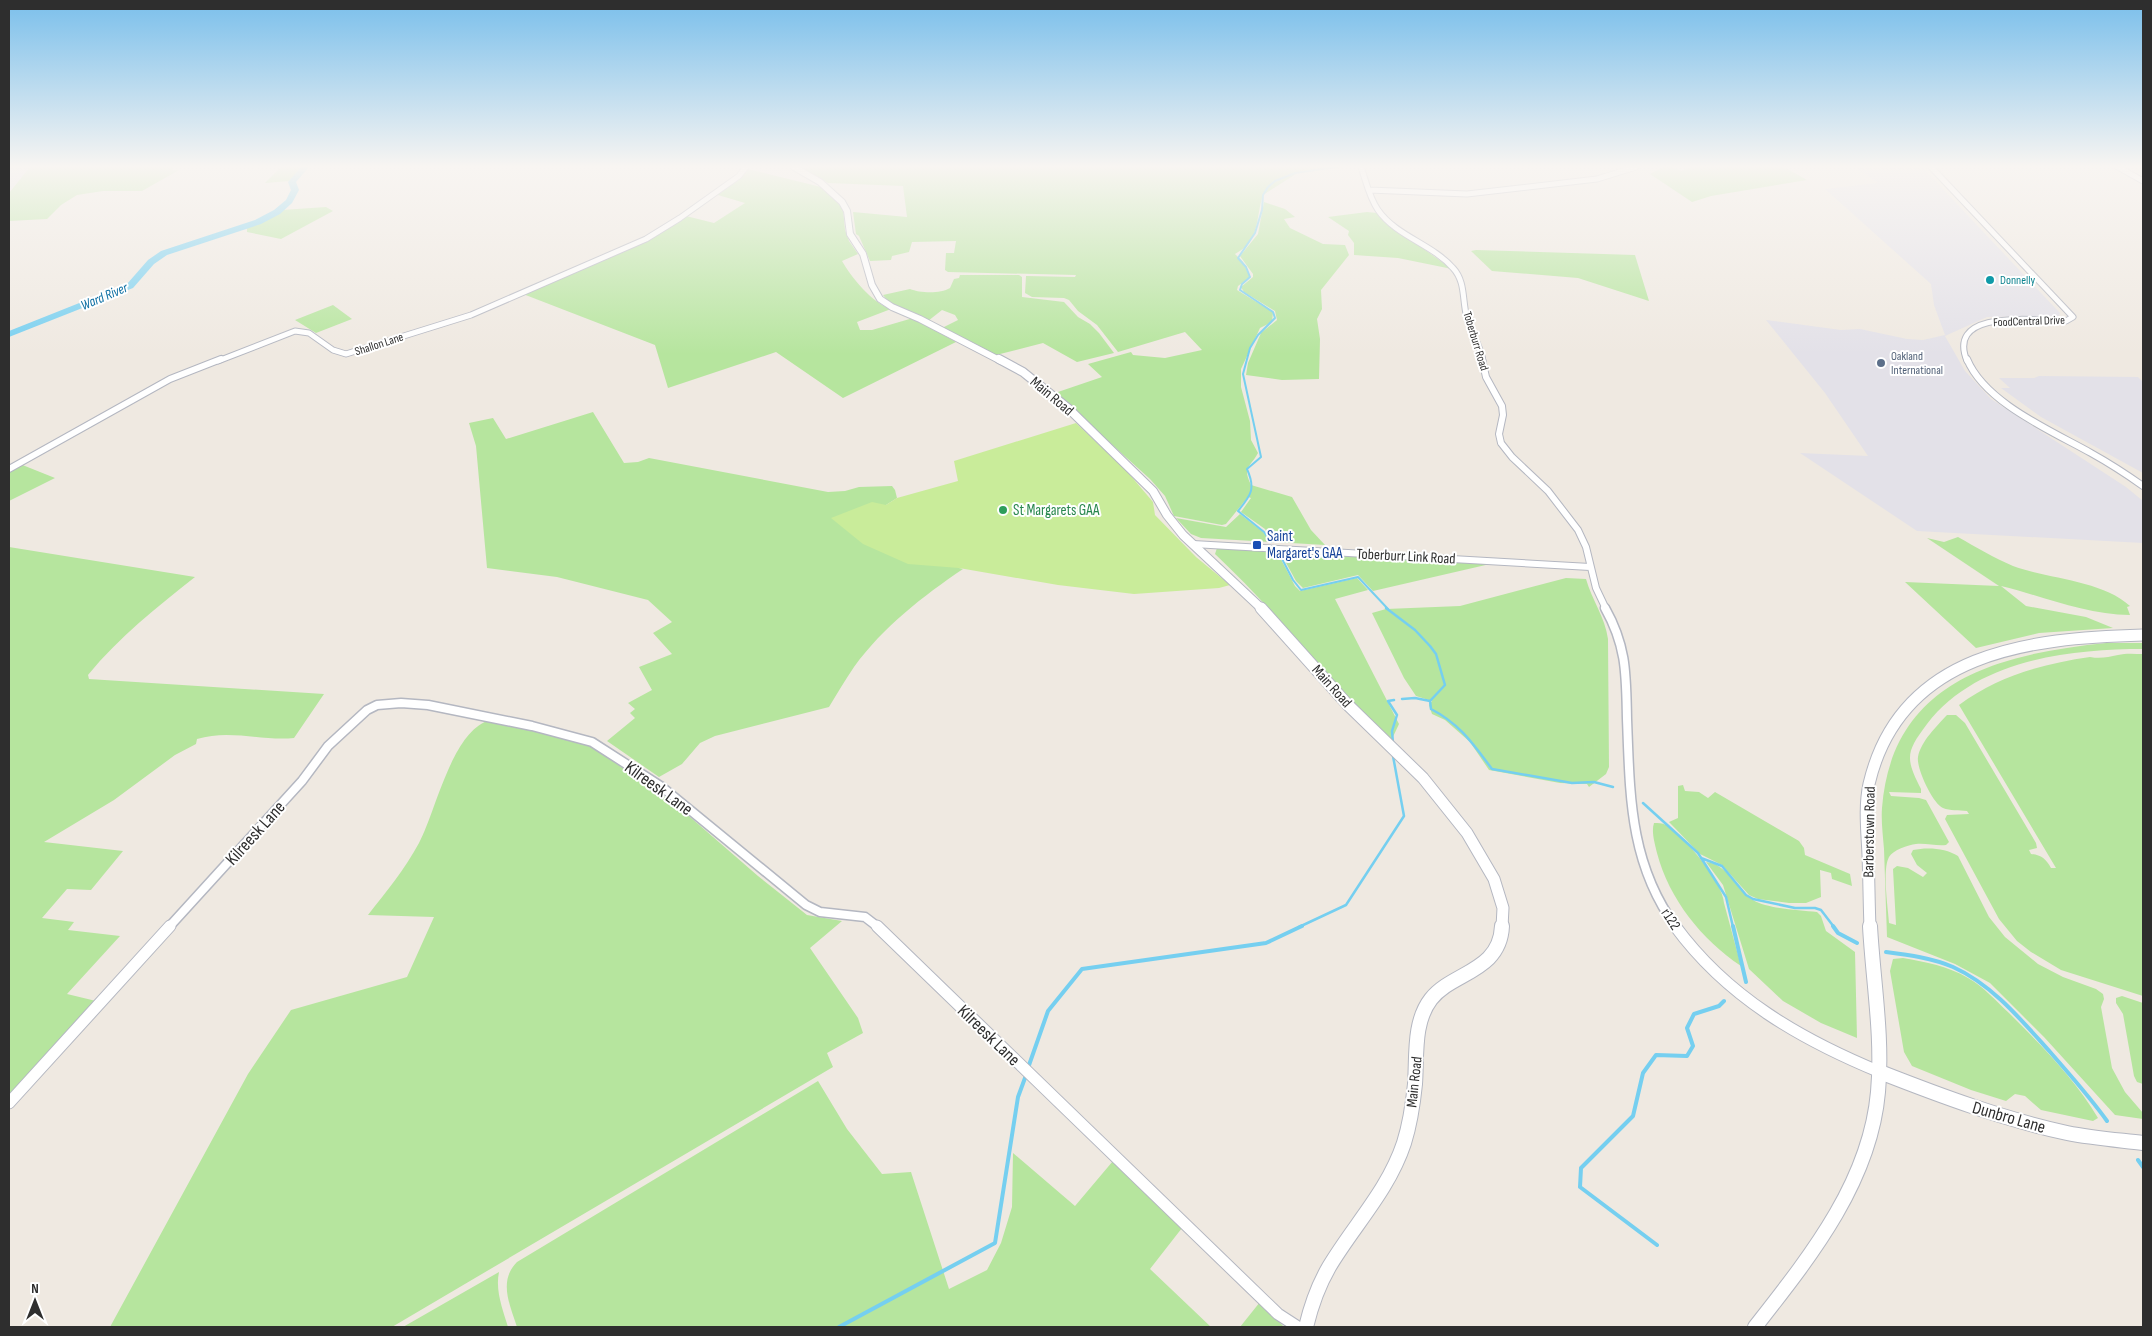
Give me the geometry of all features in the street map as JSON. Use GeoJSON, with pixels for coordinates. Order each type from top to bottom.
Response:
{"type":"FeatureCollection","features":[{"type":"Feature","properties":{"kind":"main road","name":"Main Road"},"geometry":{"type":"LineString","coordinates":[[849,229],[862,254],[872,285],[880,299],[892,307],[920,319],[1004,362],[1046,389],[1153,491],[1175,526],[1252,598],[1347,704],[1423,778],[1477,847],[1494,879],[1500,896],[1504,922],[1502,933],[1494,951],[1479,968],[1441,989],[1430,999],[1424,1011],[1419,1025],[1411,1113],[1405,1143],[1389,1178],[1316,1288],[1306,1327]]}},
{"type":"Feature","properties":{"kind":"main road","name":"Barberstown Road"},"geometry":{"type":"LineString","coordinates":[[1756,1327],[1813,1250],[1834,1217],[1861,1161],[1870,1133],[1879,1091],[1880,1072],[1870,938],[1867,805],[1874,765],[1890,727],[1919,694],[1936,681],[1969,662],[1993,653],[2050,640],[2109,635],[2143,635]]}},
{"type":"Feature","properties":{"kind":"main road","name":"Dunbro Lane"},"geometry":{"type":"LineString","coordinates":[[1880,1072],[1951,1100],[1999,1115],[2069,1133],[2143,1143]]}},
{"type":"Feature","properties":{"kind":"street","name":"Shallon Lane"},"geometry":{"type":"LineString","coordinates":[[9,469],[170,379],[295,331],[305,331],[337,352],[346,354],[471,316],[663,229]]}},
{"type":"Feature","properties":{"kind":"street","name":"Toberburr Road"},"geometry":{"type":"LineString","coordinates":[[1399,229],[1432,250],[1461,279],[1468,320],[1478,342],[1486,378],[1498,394],[1504,411],[1499,425],[1500,441],[1513,460],[1536,479],[1574,524],[1586,545],[1597,592],[1622,646],[1624,665]]}},
{"type":"Feature","properties":{"kind":"street","name":"FoodCentral Drive"},"geometry":{"type":"LineString","coordinates":[[1991,229],[2073,317],[2066,321],[2002,320],[1982,324],[1971,329],[1966,337],[1963,351],[1973,370],[1992,391],[2033,422],[2092,453],[2143,485]]}},
{"type":"Feature","properties":{"kind":"street","name":"Toberburr Link Road"},"geometry":{"type":"LineString","coordinates":[[1193,544],[1590,567]]}},
{"type":"Feature","properties":{"kind":"street","name":"r122"},"geometry":{"type":"LineString","coordinates":[[1624,665],[1632,804],[1639,856],[1651,888],[1669,919],[1699,957],[1730,988],[1763,1013],[1817,1046],[1880,1072]]}},
{"type":"Feature","properties":{"kind":"street","name":"Kilreesk Lane"},"geometry":{"type":"LineString","coordinates":[[9,1103],[302,781],[323,752],[344,730],[367,710],[377,705],[402,702],[428,705],[540,728],[592,742],[662,787],[806,905],[820,912],[865,917],[878,927],[1278,1314],[1298,1327]]}},
{"type":"Feature","properties":{"kind":"shaded area"},"geometry":{"type":"Polygon","coordinates":[[[1870,229],[1981,229],[2060,313],[2059,316],[1987,317],[1945,336],[1965,371],[1991,399],[2126,487],[2143,501],[2143,543],[1917,531],[1800,453],[1868,456],[1825,393],[1766,320],[1841,330],[1860,329],[1907,339],[1923,340],[1945,335],[1934,305],[1931,284],[1870,229]]]}},
{"type":"Feature","properties":{"kind":"shaded area"},"geometry":{"type":"Polygon","coordinates":[[[2039,376],[2138,377],[2143,382],[2143,473],[2041,417],[2001,388],[2010,388],[1999,378],[2034,378],[2039,376]]]}},
{"type":"Feature","properties":{"kind":"green space"},"geometry":{"type":"Polygon","coordinates":[[[247,229],[299,229],[281,239],[247,232],[247,229]]]}},
{"type":"Feature","properties":{"kind":"green space"},"geometry":{"type":"Polygon","coordinates":[[[666,229],[845,229],[849,241],[858,254],[842,261],[851,275],[869,295],[891,309],[857,322],[860,330],[872,330],[913,318],[956,342],[843,398],[776,352],[668,388],[655,345],[523,294],[654,237],[666,229]]]}},
{"type":"Feature","properties":{"kind":"green space"},"geometry":{"type":"Polygon","coordinates":[[[855,229],[1255,229],[1249,242],[1235,254],[1243,262],[1250,277],[1238,286],[1237,290],[1273,312],[1272,322],[1260,328],[1241,369],[1241,387],[1250,421],[1251,440],[1258,453],[1247,470],[1248,479],[1251,485],[1292,497],[1311,530],[1325,545],[1274,542],[1265,529],[1241,512],[1251,498],[1248,497],[1226,524],[1222,525],[1174,516],[1165,496],[1150,479],[1055,393],[1102,377],[1088,364],[1131,352],[1133,355],[1165,358],[1202,350],[1185,332],[1118,352],[1097,325],[1078,311],[1069,300],[1064,298],[1032,297],[1025,293],[1026,276],[1075,277],[1076,275],[948,272],[945,270],[946,253],[954,253],[956,241],[912,242],[909,252],[892,256],[891,260],[870,261],[859,236],[856,234],[855,229]]]}},
{"type":"Feature","properties":{"kind":"green space"},"geometry":{"type":"Polygon","coordinates":[[[1259,229],[1293,229],[1323,244],[1345,245],[1349,255],[1321,290],[1322,309],[1317,319],[1320,339],[1319,379],[1282,380],[1246,375],[1248,363],[1261,333],[1277,320],[1275,311],[1244,292],[1241,287],[1253,277],[1253,274],[1240,256],[1258,234],[1259,229]]]}},
{"type":"Feature","properties":{"kind":"green space"},"geometry":{"type":"Polygon","coordinates":[[[1347,229],[1396,229],[1452,269],[1398,258],[1354,255],[1354,243],[1348,235],[1349,231],[1347,229]]]}},
{"type":"Feature","properties":{"kind":"green space"},"geometry":{"type":"Polygon","coordinates":[[[1471,251],[1635,255],[1649,301],[1578,278],[1492,271],[1471,251]]]}},
{"type":"Feature","properties":{"kind":"green space"},"geometry":{"type":"Polygon","coordinates":[[[960,275],[1019,275],[1022,277],[1022,297],[1064,302],[1078,317],[1090,324],[1099,333],[1114,353],[1077,362],[1043,343],[996,355],[942,328],[958,320],[955,315],[942,310],[928,321],[889,302],[883,295],[910,289],[924,292],[946,290],[950,288],[954,279],[959,278],[960,275]]]}},
{"type":"Feature","properties":{"kind":"green space"},"geometry":{"type":"Polygon","coordinates":[[[333,305],[352,319],[316,333],[295,320],[333,305]]]}},
{"type":"Feature","properties":{"kind":"green space"},"geometry":{"type":"Polygon","coordinates":[[[593,412],[624,463],[638,462],[649,458],[828,492],[845,491],[859,487],[892,486],[897,498],[886,505],[959,568],[963,569],[904,613],[865,652],[829,707],[715,736],[700,743],[682,764],[659,777],[607,741],[635,718],[630,713],[635,709],[628,703],[652,690],[639,667],[672,654],[653,633],[672,622],[648,600],[557,577],[487,568],[476,446],[469,423],[493,418],[506,439],[593,412]]]}},
{"type":"Feature","properties":{"kind":"green space","name":"St Margarets GAA"},"geometry":{"type":"Polygon","coordinates":[[[1076,423],[1125,469],[1153,502],[1155,515],[1196,557],[1230,585],[1219,588],[1134,594],[1058,585],[959,568],[908,564],[863,544],[831,518],[872,502],[886,505],[897,498],[958,481],[954,461],[1076,423]]]}},
{"type":"Feature","properties":{"kind":"green space"},"geometry":{"type":"Polygon","coordinates":[[[20,464],[55,478],[9,501],[9,471],[20,464]]]}},
{"type":"Feature","properties":{"kind":"green space"},"geometry":{"type":"Polygon","coordinates":[[[1240,514],[1263,532],[1271,542],[1201,538],[1191,534],[1176,518],[1226,527],[1240,514]]]}},
{"type":"Feature","properties":{"kind":"green space"},"geometry":{"type":"Polygon","coordinates":[[[1958,537],[2013,566],[2090,585],[2105,591],[2118,597],[2130,606],[2127,607],[2130,615],[2097,612],[2001,586],[2026,606],[2086,617],[2113,628],[2039,633],[1976,648],[1905,582],[1999,586],[1927,538],[1944,542],[1958,537]]]}},
{"type":"Feature","properties":{"kind":"green space"},"geometry":{"type":"Polygon","coordinates":[[[9,547],[195,577],[125,635],[88,675],[89,679],[324,694],[294,738],[221,735],[197,739],[196,744],[175,755],[114,800],[44,842],[123,851],[91,890],[67,889],[42,918],[74,922],[68,930],[120,936],[67,994],[96,1001],[9,1096],[9,547]]]}},
{"type":"Feature","properties":{"kind":"green space"},"geometry":{"type":"Polygon","coordinates":[[[1217,548],[1276,550],[1295,586],[1300,591],[1357,578],[1368,590],[1335,599],[1399,724],[1391,741],[1215,554],[1217,548]]]}},
{"type":"Feature","properties":{"kind":"green space"},"geometry":{"type":"Polygon","coordinates":[[[1279,550],[1490,564],[1373,591],[1358,575],[1303,588],[1296,581],[1279,550]]]}},
{"type":"Feature","properties":{"kind":"green space"},"geometry":{"type":"Polygon","coordinates":[[[1566,578],[1586,579],[1604,623],[1608,639],[1609,767],[1606,774],[1589,787],[1587,784],[1560,783],[1489,770],[1470,742],[1445,720],[1432,714],[1429,705],[1432,701],[1416,696],[1404,678],[1372,613],[1386,609],[1460,606],[1566,578]]]}},
{"type":"Feature","properties":{"kind":"green space"},"geometry":{"type":"Polygon","coordinates":[[[2106,643],[2143,643],[2143,649],[2085,652],[2055,656],[2026,662],[1997,672],[1971,685],[1947,702],[1927,724],[1915,742],[1910,755],[1912,770],[1921,793],[1889,792],[1891,796],[1926,800],[1949,842],[1946,845],[1913,845],[1901,848],[1891,854],[1886,871],[1887,899],[1889,923],[1896,925],[1893,869],[1897,866],[1908,868],[1923,877],[1927,873],[1917,865],[1911,854],[1913,850],[1936,849],[1948,851],[1958,856],[1989,917],[2005,937],[2038,964],[2063,977],[2096,989],[2103,994],[2104,999],[2101,1007],[2112,1068],[2125,1092],[2143,1113],[2143,1119],[2115,1115],[2044,1037],[1990,983],[1955,964],[1887,937],[1882,808],[1890,765],[1906,730],[1929,702],[1958,682],[1991,666],[2027,655],[2106,643]]]}},
{"type":"Feature","properties":{"kind":"green space"},"geometry":{"type":"Polygon","coordinates":[[[2124,654],[2143,654],[2143,996],[2061,970],[2017,941],[1999,919],[1945,819],[1947,815],[1969,814],[1967,811],[1949,810],[1939,805],[1922,777],[1918,757],[1922,745],[1947,715],[1956,715],[1965,723],[2036,843],[2037,848],[2029,850],[2031,854],[2038,855],[2051,868],[2056,868],[1959,705],[1989,686],[2005,679],[2055,663],[2090,657],[2101,658],[2124,654]]]}},
{"type":"Feature","properties":{"kind":"green space"},"geometry":{"type":"Polygon","coordinates":[[[487,721],[502,722],[588,744],[675,804],[758,876],[807,915],[842,921],[810,948],[858,1018],[863,1033],[827,1053],[833,1067],[392,1327],[110,1327],[248,1074],[291,1010],[407,977],[434,917],[368,915],[414,853],[454,757],[474,729],[487,721]]]}},
{"type":"Feature","properties":{"kind":"green space"},"geometry":{"type":"Polygon","coordinates":[[[1683,785],[1685,791],[1699,792],[1708,798],[1715,792],[1799,841],[1804,848],[1805,855],[1850,874],[1852,886],[1832,879],[1831,873],[1820,870],[1821,897],[1806,903],[1758,899],[1749,895],[1722,865],[1700,854],[1669,822],[1678,818],[1678,786],[1683,785]]]}},
{"type":"Feature","properties":{"kind":"green space"},"geometry":{"type":"Polygon","coordinates":[[[1654,823],[1662,823],[1674,831],[1692,849],[1710,872],[1722,894],[1741,966],[1700,931],[1679,902],[1662,870],[1653,834],[1654,823]]]}},
{"type":"Feature","properties":{"kind":"green space"},"geometry":{"type":"Polygon","coordinates":[[[1706,862],[1721,867],[1747,896],[1759,903],[1784,909],[1817,912],[1821,916],[1826,931],[1855,952],[1857,1038],[1821,1023],[1783,1001],[1749,969],[1723,885],[1706,862]]]}},
{"type":"Feature","properties":{"kind":"green space"},"geometry":{"type":"Polygon","coordinates":[[[1903,958],[1953,970],[1985,990],[2057,1063],[2079,1090],[2098,1118],[2093,1121],[2041,1110],[2025,1096],[2015,1094],[2006,1101],[1971,1090],[1912,1066],[1904,1052],[1890,971],[1893,959],[1903,958]]]}},
{"type":"Feature","properties":{"kind":"green space"},"geometry":{"type":"Polygon","coordinates":[[[2122,996],[2143,1003],[2143,1084],[2137,1082],[2134,1076],[2123,1014],[2116,1003],[2116,998],[2122,996]]]}},
{"type":"Feature","properties":{"kind":"green space"},"geometry":{"type":"Polygon","coordinates":[[[818,1081],[847,1129],[882,1174],[911,1172],[949,1289],[987,1270],[1001,1243],[1012,1207],[1013,1153],[1075,1206],[1113,1161],[1182,1228],[1150,1269],[1211,1327],[517,1327],[509,1302],[507,1285],[511,1269],[517,1262],[818,1081]]]}},
{"type":"Feature","properties":{"kind":"green space"},"geometry":{"type":"Polygon","coordinates":[[[499,1272],[499,1293],[508,1327],[403,1327],[499,1272]]]}},
{"type":"Feature","properties":{"kind":"green space"},"geometry":{"type":"Polygon","coordinates":[[[1260,1302],[1284,1327],[1240,1327],[1260,1302]]]}},
{"type":"Feature","properties":{"kind":"waterway","name":"Ward River"},"geometry":{"type":"LineString","coordinates":[[9,334],[130,286],[151,262],[164,253],[236,229]]}},
{"type":"Feature","properties":{"kind":"waterway"},"geometry":{"type":"LineString","coordinates":[[1256,229],[1238,258],[1246,267],[1250,277],[1242,284],[1240,290],[1273,312],[1275,318],[1258,335],[1250,348],[1243,374],[1261,457],[1247,469],[1252,487],[1249,496],[1238,511],[1264,532],[1271,542]]}},
{"type":"Feature","properties":{"kind":"waterway"},"geometry":{"type":"LineString","coordinates":[[1280,555],[1293,580],[1301,590],[1358,577],[1388,609]]}},
{"type":"Feature","properties":{"kind":"waterway"},"geometry":{"type":"LineString","coordinates":[[1386,608],[1415,630],[1436,654],[1445,685],[1430,701]]}},
{"type":"Feature","properties":{"kind":"waterway"},"geometry":{"type":"LineString","coordinates":[[1402,699],[1415,698],[1430,701]]}},
{"type":"Feature","properties":{"kind":"waterway"},"geometry":{"type":"LineString","coordinates":[[1393,743],[1392,731],[1397,715],[1388,701],[1394,700]]}},
{"type":"Feature","properties":{"kind":"waterway"},"geometry":{"type":"LineString","coordinates":[[1430,701],[1431,709],[1458,728],[1492,769],[1572,783],[1594,782],[1613,787]]}},
{"type":"Feature","properties":{"kind":"waterway"},"geometry":{"type":"LineString","coordinates":[[1299,927],[1346,905],[1404,816],[1393,756]]}},
{"type":"Feature","properties":{"kind":"waterway"},"geometry":{"type":"LineString","coordinates":[[1643,803],[1701,858]]}},
{"type":"Feature","properties":{"kind":"waterway"},"geometry":{"type":"LineString","coordinates":[[1701,858],[1722,866],[1746,895],[1753,899],[1795,908],[1815,908],[1821,910],[1834,927]]}},
{"type":"Feature","properties":{"kind":"waterway"},"geometry":{"type":"LineString","coordinates":[[1701,858],[1726,897],[1733,927]]}},
{"type":"Feature","properties":{"kind":"waterway"},"geometry":{"type":"LineString","coordinates":[[1028,1068],[1048,1011],[1082,969],[1266,943],[1302,926]]}},
{"type":"Feature","properties":{"kind":"waterway"},"geometry":{"type":"LineString","coordinates":[[1733,926],[1746,982]]}},
{"type":"Feature","properties":{"kind":"waterway"},"geometry":{"type":"LineString","coordinates":[[1833,926],[1838,933],[1857,943]]}},
{"type":"Feature","properties":{"kind":"waterway"},"geometry":{"type":"LineString","coordinates":[[1886,952],[1937,961],[1953,967],[1981,984],[2006,1005],[2029,1029],[2080,1086],[2107,1121]]}},
{"type":"Feature","properties":{"kind":"waterway"},"geometry":{"type":"LineString","coordinates":[[1657,1245],[1580,1187],[1581,1168],[1633,1116],[1643,1073],[1656,1055],[1687,1056],[1693,1046],[1687,1028],[1694,1014],[1719,1006],[1724,1001]]}},
{"type":"Feature","properties":{"kind":"waterway"},"geometry":{"type":"LineString","coordinates":[[839,1327],[995,1243],[1018,1097],[1025,1078]]}},
{"type":"Feature","properties":{"kind":"waterway"},"geometry":{"type":"LineString","coordinates":[[2138,1160],[2143,1167]]}},
{"type":"Feature","properties":{"kind":"place","name":"Donnelly"},"geometry":{"type":"Point","coordinates":[1990,280]}},
{"type":"Feature","properties":{"kind":"place","name":"Oakland International"},"geometry":{"type":"Point","coordinates":[1881,363]}},
{"type":"Feature","properties":{"kind":"place","name":"St Margarets GAA"},"geometry":{"type":"Point","coordinates":[1003,510]}},
{"type":"Feature","properties":{"kind":"place","name":"Saint Margaret's GAA"},"geometry":{"type":"Point","coordinates":[1257,545]}}]}
